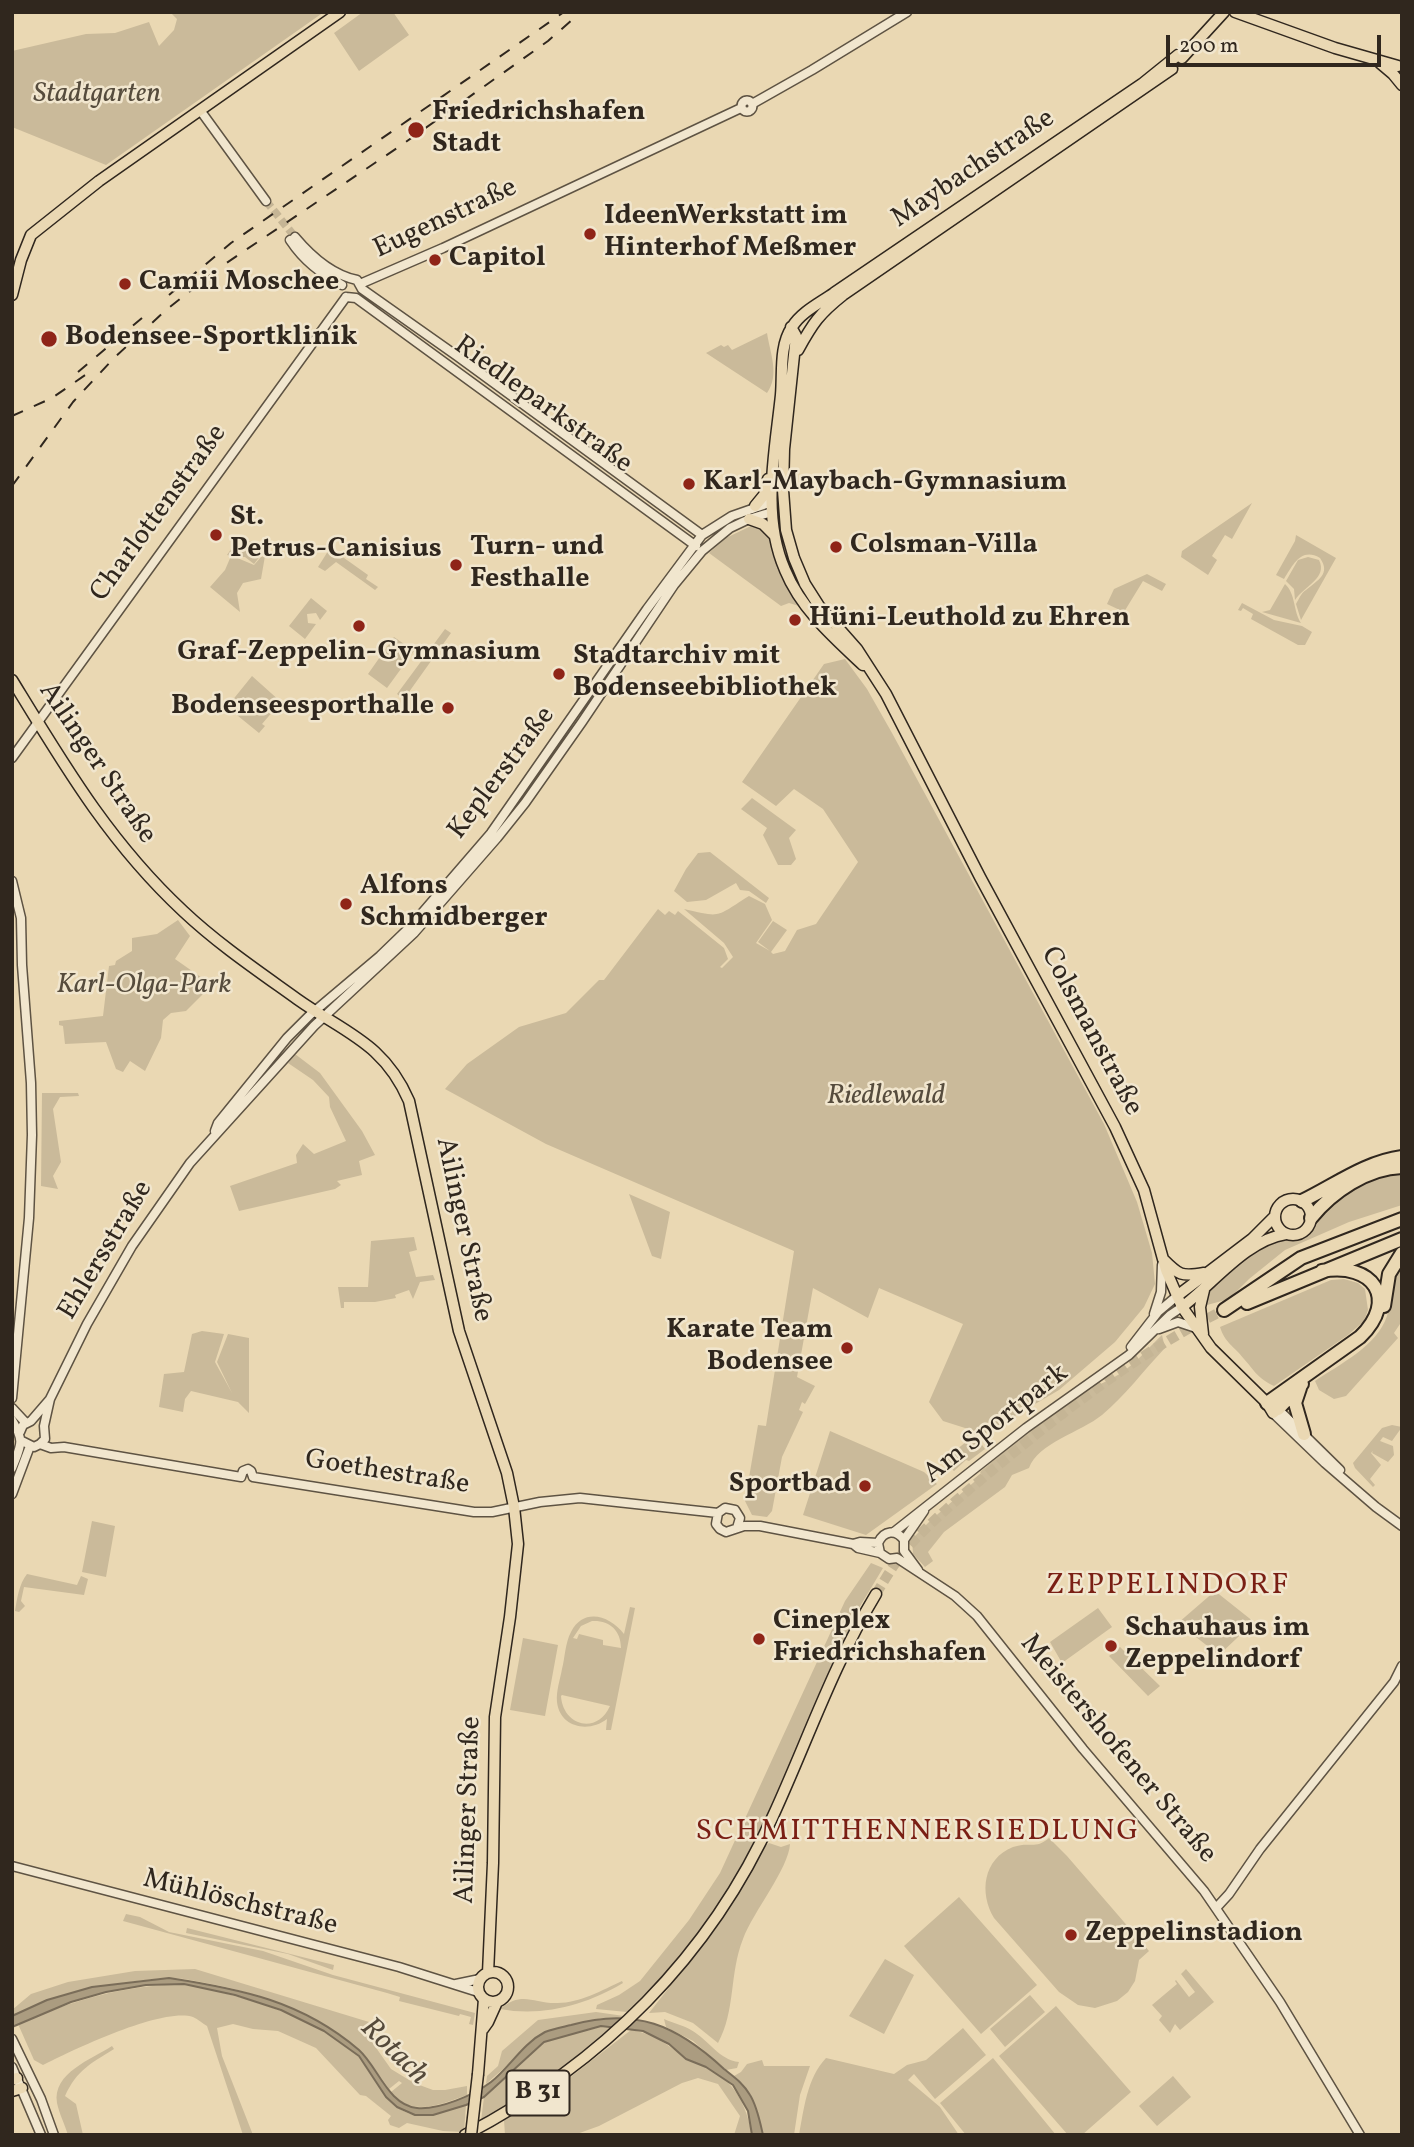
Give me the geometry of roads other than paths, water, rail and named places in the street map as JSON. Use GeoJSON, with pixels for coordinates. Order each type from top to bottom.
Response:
{"type":"FeatureCollection","features":[{"type":"Feature","properties":{"kind":"highway"},"geometry":{"type":"LineString","coordinates":[[1302,1201],[1362,1170],[1402,1157]]}},
{"type":"Feature","properties":{"kind":"highway"},"geometry":{"type":"LineString","coordinates":[[1311,1218],[1331,1197],[1348,1185],[1388,1169],[1402,1167]]}},
{"type":"Feature","properties":{"kind":"highway"},"geometry":{"type":"LineString","coordinates":[[1402,1217],[1301,1258],[1224,1310],[1240,1306],[1402,1239]]}},
{"type":"Feature","properties":{"kind":"highway"},"geometry":{"type":"LineString","coordinates":[[1272,1408],[1375,1329],[1384,1306],[1389,1274],[1402,1252]]}},
{"type":"Feature","properties":{"kind":"highway"},"geometry":{"type":"LineString","coordinates":[[1272,1408],[1360,1337],[1376,1315],[1378,1295],[1365,1276],[1346,1269],[1322,1271]]}},
{"type":"Feature","properties":{"kind":"highway"},"geometry":{"type":"LineString","coordinates":[[1302,1385],[1295,1403],[1304,1434]]}},
{"type":"Feature","properties":{"kind":"main road"},"geometry":{"type":"LineString","coordinates":[[12,295],[25,248],[35,231],[99,181],[340,12]]}},
{"type":"Feature","properties":{"kind":"main road","name":"Maybachstraße"},"geometry":{"type":"LineString","coordinates":[[791,327],[811,309],[1021,170],[1142,84],[1178,55],[1184,54],[1224,12]]}},
{"type":"Feature","properties":{"kind":"main road"},"geometry":{"type":"LineString","coordinates":[[1235,12],[1377,61],[1399,73]]}},
{"type":"Feature","properties":{"kind":"main road","name":"Maybachstraße"},"geometry":{"type":"LineString","coordinates":[[810,326],[821,312],[898,253]]}},
{"type":"Feature","properties":{"kind":"main road","name":"Colsmanstraße"},"geometry":{"type":"LineString","coordinates":[[810,326],[795,354],[785,449],[783,501],[789,544],[805,584],[819,606],[857,649],[901,721],[980,877],[1127,1151],[1147,1199],[1163,1258],[1182,1307],[1200,1333],[1272,1408]]}},
{"type":"Feature","properties":{"kind":"main road"},"geometry":{"type":"LineString","coordinates":[[791,327],[796,335],[795,354]]}},
{"type":"Feature","properties":{"kind":"main road","name":"Colsmanstraße"},"geometry":{"type":"LineString","coordinates":[[791,327],[782,359],[773,474],[774,536],[784,569],[802,601],[823,626],[873,674]]}},
{"type":"Feature","properties":{"kind":"main road"},"geometry":{"type":"LineString","coordinates":[[755,506],[764,495],[767,480],[773,474]]}},
{"type":"Feature","properties":{"kind":"main road"},"geometry":{"type":"LineString","coordinates":[[772,507],[783,501]]}},
{"type":"Feature","properties":{"kind":"main road"},"geometry":{"type":"LineString","coordinates":[[749,519],[763,524],[774,536]]}},
{"type":"Feature","properties":{"kind":"main road","name":"Ailinger Straße"},"geometry":{"type":"LineString","coordinates":[[12,680],[96,814],[148,877],[212,936],[378,1053],[396,1075],[409,1101],[459,1331],[507,1474],[518,1544],[495,1717],[489,1975]]}},
{"type":"Feature","properties":{"kind":"main road"},"geometry":{"type":"LineString","coordinates":[[1177,1296],[1252,1238],[1274,1217],[1277,1208],[1284,1201],[1294,1198],[1309,1208],[1311,1218],[1305,1231],[1268,1239],[1206,1285],[1182,1307]]}},
{"type":"Feature","properties":{"kind":"main road"},"geometry":{"type":"LineString","coordinates":[[1274,1217],[1278,1227],[1286,1234]]}},
{"type":"Feature","properties":{"kind":"main road"},"geometry":{"type":"LineString","coordinates":[[1163,1258],[1181,1275],[1207,1272]]}},
{"type":"Feature","properties":{"kind":"main road"},"geometry":{"type":"LineString","coordinates":[[1200,1333],[1200,1307],[1206,1285]]}},
{"type":"Feature","properties":{"kind":"main road","name":"B 31"},"geometry":{"type":"LineString","coordinates":[[465,2135],[537,2094],[607,2040],[643,2008],[700,1942],[748,1866],[774,1816],[841,1657],[876,1594]]}},
{"type":"Feature","properties":{"kind":"main road"},"geometry":{"type":"LineString","coordinates":[[471,2135],[483,2028],[481,1995],[489,1975],[504,1976],[508,1987],[506,1995],[497,2001],[483,2028]]}},
{"type":"Feature","properties":{"kind":"main road"},"geometry":{"type":"LineString","coordinates":[[481,1995],[497,2001]]}},
{"type":"Feature","properties":{"kind":"street","name":"Eugenstraße"},"geometry":{"type":"LineString","coordinates":[[361,286],[741,108],[744,101],[752,104],[906,12]]}},
{"type":"Feature","properties":{"kind":"street"},"geometry":{"type":"LineString","coordinates":[[200,110],[266,201]]}},
{"type":"Feature","properties":{"kind":"street","name":"Riedleparkstraße"},"geometry":{"type":"LineString","coordinates":[[293,238],[305,260],[323,275],[345,282],[353,279],[702,535]]}},
{"type":"Feature","properties":{"kind":"street"},"geometry":{"type":"LineString","coordinates":[[345,282],[342,292],[351,298],[361,286]]}},
{"type":"Feature","properties":{"kind":"street","name":"Riedleparkstraße"},"geometry":{"type":"LineString","coordinates":[[351,298],[702,551]]}},
{"type":"Feature","properties":{"kind":"street","name":"Charlottenstraße"},"geometry":{"type":"LineString","coordinates":[[12,758],[351,298]]}},
{"type":"Feature","properties":{"kind":"street","name":"Keplerstraße"},"geometry":{"type":"LineString","coordinates":[[320,1014],[409,928],[491,833],[702,535],[722,521],[755,506],[772,507]]}},
{"type":"Feature","properties":{"kind":"street","name":"Keplerstraße"},"geometry":{"type":"LineString","coordinates":[[320,1014],[414,933],[504,829],[582,722],[674,585],[702,551],[730,528],[772,507]]}},
{"type":"Feature","properties":{"kind":"street"},"geometry":{"type":"LineString","coordinates":[[702,535],[702,551]]}},
{"type":"Feature","properties":{"kind":"street"},"geometry":{"type":"LineString","coordinates":[[12,881],[21,918],[32,1135],[29,1218],[12,1398]]}},
{"type":"Feature","properties":{"kind":"street","name":"Ehlersstraße"},"geometry":{"type":"LineString","coordinates":[[40,1444],[50,1399],[87,1324],[132,1246],[190,1163],[214,1134],[218,1123],[259,1075],[272,1055],[320,1014]]}},
{"type":"Feature","properties":{"kind":"street"},"geometry":{"type":"LineString","coordinates":[[1152,1319],[1161,1292],[1163,1258]]}},
{"type":"Feature","properties":{"kind":"street","name":"Am Sportpark"},"geometry":{"type":"LineString","coordinates":[[1098,1377],[1132,1346],[1152,1319],[1177,1296]]}},
{"type":"Feature","properties":{"kind":"street","name":"Am Sportpark"},"geometry":{"type":"LineString","coordinates":[[894,1532],[1026,1428],[1129,1355],[1182,1307]]}},
{"type":"Feature","properties":{"kind":"street"},"geometry":{"type":"LineString","coordinates":[[1153,1331],[1178,1322],[1200,1333]]}},
{"type":"Feature","properties":{"kind":"street","name":"Ehlersstraße"},"geometry":{"type":"LineString","coordinates":[[12,1494],[28,1422],[50,1399]]}},
{"type":"Feature","properties":{"kind":"street"},"geometry":{"type":"LineString","coordinates":[[12,1408],[28,1422],[38,1422],[64,1447]]}},
{"type":"Feature","properties":{"kind":"street","name":"Colsmanstraße"},"geometry":{"type":"LineString","coordinates":[[1272,1408],[1330,1458],[1356,1489]]}},
{"type":"Feature","properties":{"kind":"street","name":"Colsmanstraße"},"geometry":{"type":"LineString","coordinates":[[1272,1408],[1325,1463],[1402,1526]]}},
{"type":"Feature","properties":{"kind":"street"},"geometry":{"type":"LineString","coordinates":[[12,1420],[24,1440],[51,1448],[64,1447]]}},
{"type":"Feature","properties":{"kind":"street","name":"Ehlersstraße"},"geometry":{"type":"LineString","coordinates":[[12,1468],[24,1440]]}},
{"type":"Feature","properties":{"kind":"street","name":"Goethestraße"},"geometry":{"type":"LineString","coordinates":[[64,1447],[241,1474],[246,1481],[253,1477],[474,1512],[492,1512],[514,1507]]}},
{"type":"Feature","properties":{"kind":"street"},"geometry":{"type":"LineString","coordinates":[[514,1507],[568,1499],[598,1499],[698,1512],[717,1517]]}},
{"type":"Feature","properties":{"kind":"street"},"geometry":{"type":"LineString","coordinates":[[729,1507],[740,1515],[740,1522],[737,1528],[730,1532],[723,1531],[717,1517],[729,1507]]}},
{"type":"Feature","properties":{"kind":"street","name":"Am Sportpark"},"geometry":{"type":"LineString","coordinates":[[904,1540],[925,1510]]}},
{"type":"Feature","properties":{"kind":"street","name":"Meistershofener Straße"},"geometry":{"type":"LineString","coordinates":[[740,1515],[760,1526]]}},
{"type":"Feature","properties":{"kind":"street","name":"Meistershofener Straße"},"geometry":{"type":"LineString","coordinates":[[737,1528],[760,1526],[853,1544],[878,1543]]}},
{"type":"Feature","properties":{"kind":"street"},"geometry":{"type":"LineString","coordinates":[[880,1553],[878,1543],[886,1533],[894,1532],[904,1540],[904,1551],[897,1558]]}},
{"type":"Feature","properties":{"kind":"street","name":"Meistershofener Straße"},"geometry":{"type":"LineString","coordinates":[[853,1544],[889,1559],[897,1558],[918,1570],[955,1596],[977,1616],[1083,1749],[1217,1907],[1287,2012],[1360,2135]]}},
{"type":"Feature","properties":{"kind":"street","name":"Meistershofener Straße"},"geometry":{"type":"LineString","coordinates":[[904,1551],[918,1570]]}},
{"type":"Feature","properties":{"kind":"street"},"geometry":{"type":"LineString","coordinates":[[1217,1907],[1394,1682],[1402,1666]]}},
{"type":"Feature","properties":{"kind":"street","name":"Mühlöschstraße"},"geometry":{"type":"LineString","coordinates":[[12,1866],[456,1984],[481,1995]]}},
{"type":"Feature","properties":{"kind":"street","name":"Mühlöschstraße"},"geometry":{"type":"LineString","coordinates":[[456,1984],[489,1975]]}},
{"type":"Feature","properties":{"kind":"street"},"geometry":{"type":"LineString","coordinates":[[13,2041],[54,2135]]}},
{"type":"Feature","properties":{"kind":"street"},"geometry":{"type":"LineString","coordinates":[[12,2067],[15,2086],[31,2108],[41,2135]]}},
{"type":"Feature","properties":{"kind":"street"},"geometry":{"type":"LineString","coordinates":[[15,2086],[29,2074]]}},
{"type":"Feature","properties":{"kind":"street"},"geometry":{"type":"LineString","coordinates":[[15,2086],[34,2084]]}},
{"type":"Feature","properties":{"kind":"tunnel"},"geometry":{"type":"LineString","coordinates":[[266,201],[295,237]]}},
{"type":"Feature","properties":{"kind":"tunnel"},"geometry":{"type":"LineString","coordinates":[[876,1594],[900,1557],[921,1533],[1012,1454],[1140,1358],[1224,1310]]}},
{"type":"Feature","properties":{"kind":"railway"},"geometry":{"type":"LineString","coordinates":[[169,295],[231,243],[564,12]]}},
{"type":"Feature","properties":{"kind":"railway"},"geometry":{"type":"LineString","coordinates":[[12,486],[73,402],[114,358],[166,310],[222,266],[403,144],[548,41],[581,12]]}},
{"type":"Feature","properties":{"kind":"railway"},"geometry":{"type":"LineString","coordinates":[[78,372],[142,318]]}},
{"type":"Feature","properties":{"kind":"railway"},"geometry":{"type":"LineString","coordinates":[[12,416],[52,398],[91,371]]}},
{"type":"Feature","properties":{"kind":"place","name":"Friedrichshafen Stadt"},"geometry":{"type":"Point","coordinates":[416,130]}},
{"type":"Feature","properties":{"kind":"place","name":"IdeenWerkstatt im Hinterhof Meßmer"},"geometry":{"type":"Point","coordinates":[590,234]}},
{"type":"Feature","properties":{"kind":"place","name":"Capitol"},"geometry":{"type":"Point","coordinates":[435,260]}},
{"type":"Feature","properties":{"kind":"place","name":"Camii Moschee"},"geometry":{"type":"Point","coordinates":[125,284]}},
{"type":"Feature","properties":{"kind":"place","name":"Bodensee-Sportklinik"},"geometry":{"type":"Point","coordinates":[49,339]}},
{"type":"Feature","properties":{"kind":"place","name":"Karl-Maybach-Gymnasium"},"geometry":{"type":"Point","coordinates":[689,484]}},
{"type":"Feature","properties":{"kind":"place","name":"St. Petrus-Canisius"},"geometry":{"type":"Point","coordinates":[216,535]}},
{"type":"Feature","properties":{"kind":"place","name":"Colsman-Villa"},"geometry":{"type":"Point","coordinates":[836,547]}},
{"type":"Feature","properties":{"kind":"place","name":"Turn- und Festhalle"},"geometry":{"type":"Point","coordinates":[456,565]}},
{"type":"Feature","properties":{"kind":"place","name":"Hüni-Leuthold zu Ehren"},"geometry":{"type":"Point","coordinates":[795,620]}},
{"type":"Feature","properties":{"kind":"place","name":"Graf-Zeppelin-Gymnasium"},"geometry":{"type":"Point","coordinates":[359,626]}},
{"type":"Feature","properties":{"kind":"place","name":"Stadtarchiv mit Bodenseebibliothek"},"geometry":{"type":"Point","coordinates":[559,674]}},
{"type":"Feature","properties":{"kind":"place","name":"Bodenseesporthalle"},"geometry":{"type":"Point","coordinates":[448,708]}},
{"type":"Feature","properties":{"kind":"place","name":"Alfons Schmidberger"},"geometry":{"type":"Point","coordinates":[346,904]}},
{"type":"Feature","properties":{"kind":"place","name":"Karate Team Bodensee"},"geometry":{"type":"Point","coordinates":[847,1348]}},
{"type":"Feature","properties":{"kind":"place","name":"Sportbad"},"geometry":{"type":"Point","coordinates":[865,1486]}},
{"type":"Feature","properties":{"kind":"place","name":"Cineplex Friedrichshafen"},"geometry":{"type":"Point","coordinates":[759,1639]}},
{"type":"Feature","properties":{"kind":"place","name":"Schauhaus im Zeppelindorf"},"geometry":{"type":"Point","coordinates":[1111,1646]}},
{"type":"Feature","properties":{"kind":"place","name":"Zeppelinstadion"},"geometry":{"type":"Point","coordinates":[1071,1935]}},
{"type":"Feature","properties":{"kind":"district","name":"ZEPPELINDORF"},"geometry":{"type":"Point","coordinates":[1168,1587]}},
{"type":"Feature","properties":{"kind":"district","name":"SCHMITTHENNERSIEDLUNG"},"geometry":{"type":"Point","coordinates":[918,1833]}},
{"type":"Feature","properties":{"kind":"park label","name":"Stadtgarten"},"geometry":{"type":"Point","coordinates":[97,96]}},
{"type":"Feature","properties":{"kind":"park label","name":"Karl-Olga-Park"},"geometry":{"type":"Point","coordinates":[144,987]}},
{"type":"Feature","properties":{"kind":"park label","name":"Riedlewald"},"geometry":{"type":"Point","coordinates":[886,1098]}},
{"type":"Feature","properties":{"kind":"water label","name":"Rotach"},"geometry":{"type":"Point","coordinates":[393,2053]}}]}
